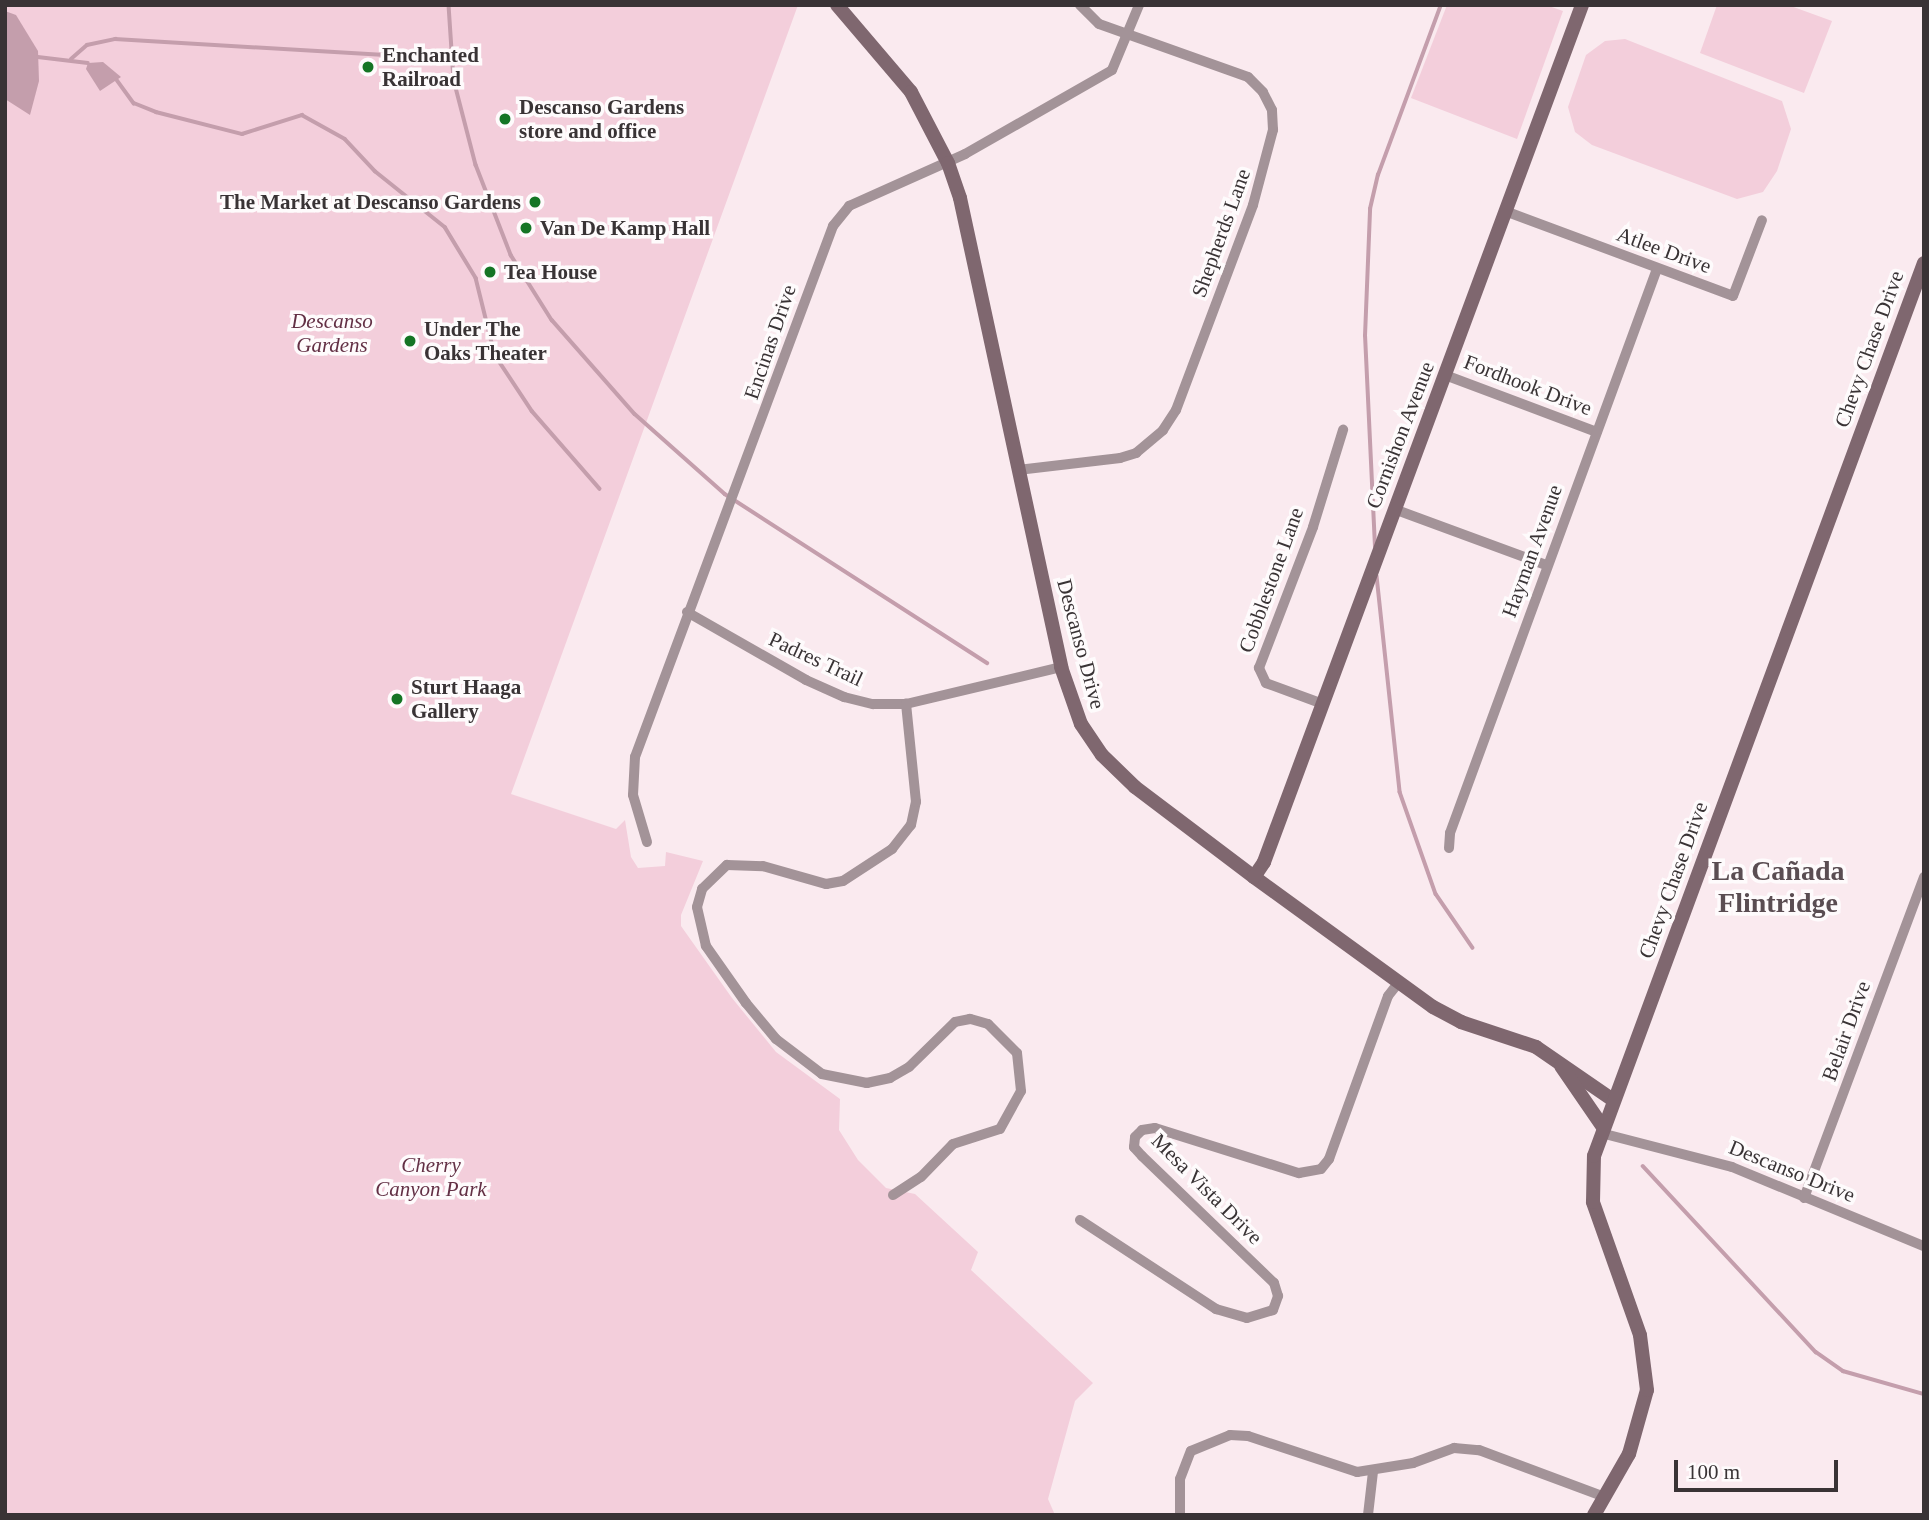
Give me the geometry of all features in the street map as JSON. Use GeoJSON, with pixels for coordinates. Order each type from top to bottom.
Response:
{"type":"FeatureCollection","features":[{"type":"Feature","properties":{"kind":"street","name":"Descanso Drive"},"geometry":{"type":"LineString","coordinates":[[837,5],[911,92],[948,163],[960,198],[1061,667],[1081,724],[1102,755],[1135,787],[1254,877],[1445,1014],[1536,1047],[1560,1066],[1614,1100]]}},
{"type":"Feature","properties":{"kind":"street","name":"Shepherds Lane"},"geometry":{"type":"LineString","coordinates":[[1018,470],[1121,458],[1136,453],[1163,430],[1176,410],[1268,159],[1272,110],[1263,92],[1248,77],[1098,24],[1080,5]]}},
{"type":"Feature","properties":{"kind":"street","name":"Encinas Drive"},"geometry":{"type":"LineString","coordinates":[[647,842],[633,795],[635,757],[687,612],[834,226],[849,206],[948,163],[1112,70],[1139,5]]}},
{"type":"Feature","properties":{"kind":"street","name":"Cornishon Avenue"},"geometry":{"type":"LineString","coordinates":[[1254,877],[1264,862],[1583,5]]}},
{"type":"Feature","properties":{"kind":"street","name":"Atlee Drive"},"geometry":{"type":"LineString","coordinates":[[1505,211],[1733,296],[1762,220]]}},
{"type":"Feature","properties":{"kind":"street","name":"Chevy Chase Drive"},"geometry":{"type":"LineString","coordinates":[[1594,1515],[1640,1428],[1647,1370],[1632,1306],[1593,1202],[1591,1175],[1602,1130],[1924,263]]}},
{"type":"Feature","properties":{"kind":"street","name":"Hayman Avenue"},"geometry":{"type":"LineString","coordinates":[[1449,848],[1450,832],[1657,269]]}},
{"type":"Feature","properties":{"kind":"street","name":"Fordhook Drive"},"geometry":{"type":"LineString","coordinates":[[1445,375],[1597,432]]}},
{"type":"Feature","properties":{"kind":"street","name":"Cobblestone Lane"},"geometry":{"type":"LineString","coordinates":[[1323,704],[1265,682],[1259,668],[1312,527],[1343,430]]}},
{"type":"Feature","properties":{"kind":"street"},"geometry":{"type":"LineString","coordinates":[[1394,509],[1546,565]]}},
{"type":"Feature","properties":{"kind":"street","name":"Padres Trail"},"geometry":{"type":"LineString","coordinates":[[687,612],[844,697],[906,704],[1061,667]]}},
{"type":"Feature","properties":{"kind":"street"},"geometry":{"type":"LineString","coordinates":[[893,1195],[921,1177],[953,1144],[1000,1129],[1021,1091],[1017,1053],[988,1024],[970,1019],[955,1022],[909,1067],[890,1078],[867,1083],[822,1074],[776,1039],[746,1003],[706,946],[697,907],[702,889],[727,865],[763,866],[826,884],[843,881],[891,849],[911,825],[916,802],[906,704]]}},
{"type":"Feature","properties":{"kind":"street","name":"Belair Drive"},"geometry":{"type":"LineString","coordinates":[[1804,1198],[1924,877]]}},
{"type":"Feature","properties":{"kind":"street","name":"Mesa Vista Drive"},"geometry":{"type":"LineString","coordinates":[[1080,1220],[1216,1309],[1247,1318],[1273,1310],[1278,1296],[1274,1283],[1142,1156],[1134,1147],[1135,1137],[1142,1130],[1155,1128],[1299,1173],[1321,1169],[1329,1160],[1388,996],[1399,982]]}},
{"type":"Feature","properties":{"kind":"street"},"geometry":{"type":"LineString","coordinates":[[1560,1066],[1602,1130]]}},
{"type":"Feature","properties":{"kind":"street","name":"Descanso Drive"},"geometry":{"type":"LineString","coordinates":[[1602,1130],[1732,1167],[1924,1246]]}},
{"type":"Feature","properties":{"kind":"street"},"geometry":{"type":"LineString","coordinates":[[1180,1515],[1180,1479],[1191,1451],[1230,1435],[1248,1436],[1340,1469],[1373,1472],[1454,1448],[1479,1450],[1605,1497]]}},
{"type":"Feature","properties":{"kind":"street"},"geometry":{"type":"LineString","coordinates":[[1368,1515],[1373,1472]]}},
{"type":"Feature","properties":{"kind":"green space"},"geometry":{"type":"Polygon","coordinates":[[[5,5],[798,5],[511,794],[616,829],[625,820],[631,857],[638,868],[665,866],[666,852],[703,861],[681,915],[681,926],[732,998],[776,1052],[840,1099],[839,1130],[858,1160],[886,1188],[915,1194],[978,1252],[971,1270],[1093,1383],[1075,1401],[1048,1499],[1055,1515],[5,1515],[5,5]]]}},
{"type":"Feature","properties":{"kind":"green space"},"geometry":{"type":"Polygon","coordinates":[[[1447,5],[1546,5],[1563,11],[1517,139],[1411,98],[1447,5]]]}},
{"type":"Feature","properties":{"kind":"green space"},"geometry":{"type":"Polygon","coordinates":[[[1717,5],[1788,5],[1832,21],[1804,93],[1700,53],[1717,5]]]}},
{"type":"Feature","properties":{"kind":"green space"},"geometry":{"type":"Polygon","coordinates":[[[1625,39],[1782,101],[1791,129],[1777,171],[1763,192],[1737,199],[1592,145],[1575,132],[1568,107],[1586,55],[1605,41],[1625,39]]]}},
{"type":"Feature","properties":{"kind":"shaded area"},"geometry":{"type":"Polygon","coordinates":[[[5,11],[16,15],[38,51],[39,81],[30,115],[5,99],[5,11]]]}},
{"type":"Feature","properties":{"kind":"shaded area"},"geometry":{"type":"Polygon","coordinates":[[[103,62],[121,77],[100,91],[86,69],[88,63],[103,62]]]}},
{"type":"Feature","properties":{"kind":"waterway"},"geometry":{"type":"LineString","coordinates":[[449,5],[454,80],[476,165],[511,255],[552,320],[635,414],[725,494],[987,663]]}},
{"type":"Feature","properties":{"kind":"waterway"},"geometry":{"type":"LineString","coordinates":[[1375,547],[1365,336],[1370,209],[1378,175],[1441,5]]}},
{"type":"Feature","properties":{"kind":"waterway"},"geometry":{"type":"LineString","coordinates":[[71,59],[87,45],[115,39],[431,58]]}},
{"type":"Feature","properties":{"kind":"waterway"},"geometry":{"type":"LineString","coordinates":[[38,57],[88,63]]}},
{"type":"Feature","properties":{"kind":"waterway"},"geometry":{"type":"LineString","coordinates":[[117,80],[134,103],[156,112],[242,134],[302,115],[345,139],[375,171],[445,227],[476,278],[495,355],[532,411],[600,489]]}},
{"type":"Feature","properties":{"kind":"waterway"},"geometry":{"type":"LineString","coordinates":[[1377,576],[1400,792],[1436,894],[1473,948]]}},
{"type":"Feature","properties":{"kind":"waterway"},"geometry":{"type":"LineString","coordinates":[[1643,1166],[1816,1352],[1843,1371],[1924,1394]]}},
{"type":"Feature","properties":{"kind":"place","name":"Enchanted Railroad"},"geometry":{"type":"Point","coordinates":[368,67]}},
{"type":"Feature","properties":{"kind":"place","name":"Descanso Gardens store and office"},"geometry":{"type":"Point","coordinates":[505,119]}},
{"type":"Feature","properties":{"kind":"place","name":"The Market at Descanso Gardens"},"geometry":{"type":"Point","coordinates":[535,202]}},
{"type":"Feature","properties":{"kind":"place","name":"Van De Kamp Hall"},"geometry":{"type":"Point","coordinates":[526,228]}},
{"type":"Feature","properties":{"kind":"place","name":"Tea House"},"geometry":{"type":"Point","coordinates":[490,272]}},
{"type":"Feature","properties":{"kind":"place","name":"Under The Oaks Theater"},"geometry":{"type":"Point","coordinates":[410,341]}},
{"type":"Feature","properties":{"kind":"place","name":"Sturt Haaga Gallery"},"geometry":{"type":"Point","coordinates":[397,699]}},
{"type":"Feature","properties":{"kind":"district","name":"La Cañada Flintridge"},"geometry":{"type":"Point","coordinates":[1778,887]}},
{"type":"Feature","properties":{"kind":"park label","name":"Descanso Gardens"},"geometry":{"type":"Point","coordinates":[332,333]}},
{"type":"Feature","properties":{"kind":"park label","name":"Cherry Canyon Park"},"geometry":{"type":"Point","coordinates":[431,1177]}}]}
